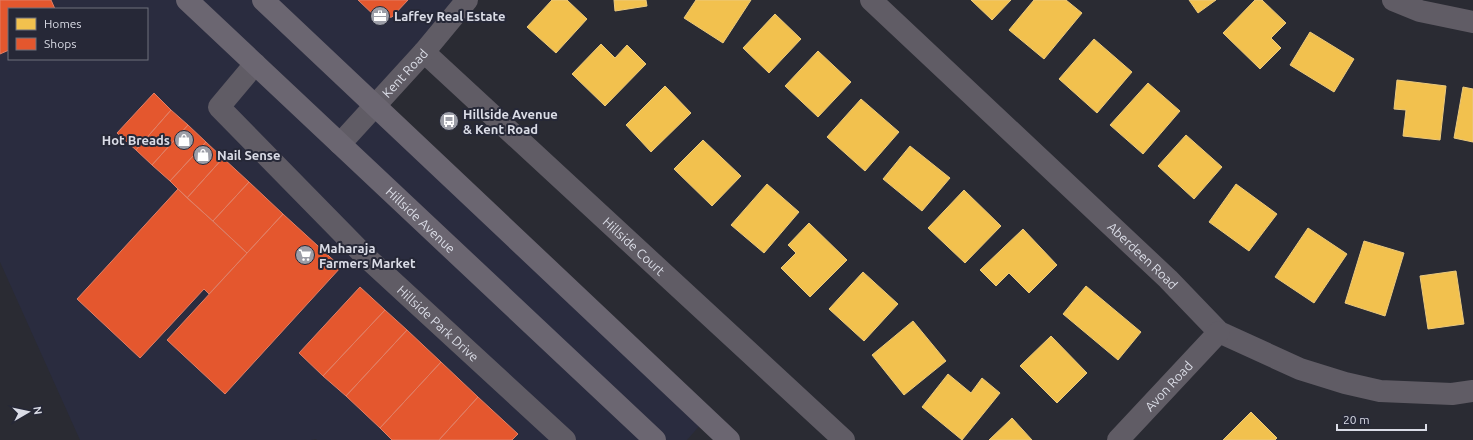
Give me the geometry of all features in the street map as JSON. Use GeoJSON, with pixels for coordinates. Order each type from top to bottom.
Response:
{"type":"FeatureCollection","features":[{"type":"Feature","properties":{"kind":"main road","name":"Hillside Avenue"},"geometry":{"type":"LineString","coordinates":[[187,0],[655,440]]}},
{"type":"Feature","properties":{"kind":"main road"},"geometry":{"type":"LineString","coordinates":[[263,0],[729,440]]}},
{"type":"Feature","properties":{"kind":"street","name":"Kent Road"},"geometry":{"type":"LineString","coordinates":[[340,144],[424,52],[467,0]]}},
{"type":"Feature","properties":{"kind":"street","name":"Aberdeen Road"},"geometry":{"type":"LineString","coordinates":[[871,0],[1168,279],[1219,332],[1300,369],[1345,383],[1380,391],[1452,394],[1473,391]]}},
{"type":"Feature","properties":{"kind":"street"},"geometry":{"type":"LineString","coordinates":[[1393,0],[1420,11],[1473,22]]}},
{"type":"Feature","properties":{"kind":"street","name":"Hillside Court"},"geometry":{"type":"LineString","coordinates":[[424,52],[844,440]]}},
{"type":"Feature","properties":{"kind":"street","name":"Hillside Park Drive"},"geometry":{"type":"LineString","coordinates":[[255,64],[219,108],[366,256],[565,440]]}},
{"type":"Feature","properties":{"kind":"street","name":"Avon Road"},"geometry":{"type":"LineString","coordinates":[[1118,440],[1219,332]]}},
{"type":"Feature","properties":{"kind":"shaded area"},"geometry":{"type":"Polygon","coordinates":[[[0,0],[461,0],[374,99],[710,414],[687,440],[80,440],[0,262],[0,0]]]}},
{"type":"Feature","properties":{"kind":"building: Homes"},"geometry":{"type":"Polygon","coordinates":[[[552,0],[567,0],[587,19],[556,53],[527,27],[552,0]]]}},
{"type":"Feature","properties":{"kind":"building: Homes"},"geometry":{"type":"Polygon","coordinates":[[[614,0],[646,0],[647,6],[615,11],[614,0]]]}},
{"type":"Feature","properties":{"kind":"building: Homes"},"geometry":{"type":"Polygon","coordinates":[[[696,0],[751,0],[723,43],[684,18],[696,0]]]}},
{"type":"Feature","properties":{"kind":"building: Homes"},"geometry":{"type":"Polygon","coordinates":[[[971,0],[1011,0],[992,20],[971,0]]]}},
{"type":"Feature","properties":{"kind":"building: Homes"},"geometry":{"type":"Polygon","coordinates":[[[1034,0],[1066,0],[1082,13],[1044,59],[1009,30],[1034,0]]]}},
{"type":"Feature","properties":{"kind":"building: Homes"},"geometry":{"type":"Polygon","coordinates":[[[1189,0],[1216,0],[1198,13],[1189,0]]]}},
{"type":"Feature","properties":{"kind":"building: Homes"},"geometry":{"type":"Polygon","coordinates":[[[1255,0],[1262,0],[1286,23],[1271,38],[1281,48],[1260,69],[1223,33],[1255,0]]]}},
{"type":"Feature","properties":{"kind":"building: Homes"},"geometry":{"type":"Polygon","coordinates":[[[775,14],[801,39],[769,73],[743,48],[775,14]]]}},
{"type":"Feature","properties":{"kind":"building: Homes"},"geometry":{"type":"Polygon","coordinates":[[[1310,32],[1354,59],[1334,92],[1290,65],[1310,32]]]}},
{"type":"Feature","properties":{"kind":"building: Homes"},"geometry":{"type":"Polygon","coordinates":[[[1094,39],[1132,72],[1097,113],[1059,79],[1094,39]]]}},
{"type":"Feature","properties":{"kind":"building: Homes"},"geometry":{"type":"Polygon","coordinates":[[[601,44],[615,58],[627,45],[646,64],[605,106],[572,74],[601,44]]]}},
{"type":"Feature","properties":{"kind":"building: Homes"},"geometry":{"type":"Polygon","coordinates":[[[818,51],[851,82],[818,117],[785,86],[818,51]]]}},
{"type":"Feature","properties":{"kind":"building: Homes"},"geometry":{"type":"Polygon","coordinates":[[[1397,80],[1446,86],[1440,140],[1403,136],[1406,110],[1394,109],[1397,80]]]}},
{"type":"Feature","properties":{"kind":"building: Homes"},"geometry":{"type":"Polygon","coordinates":[[[1148,83],[1180,111],[1143,154],[1110,125],[1148,83]]]}},
{"type":"Feature","properties":{"kind":"building: Homes"},"geometry":{"type":"Polygon","coordinates":[[[665,86],[691,113],[651,152],[626,125],[665,86]]]}},
{"type":"Feature","properties":{"kind":"building: Homes"},"geometry":{"type":"Polygon","coordinates":[[[1463,87],[1473,89],[1473,142],[1454,138],[1463,87]]]}},
{"type":"Feature","properties":{"kind":"building: Homes"},"geometry":{"type":"Polygon","coordinates":[[[861,99],[899,132],[865,171],[827,137],[861,99]]]}},
{"type":"Feature","properties":{"kind":"building: Homes"},"geometry":{"type":"Polygon","coordinates":[[[1186,135],[1222,167],[1194,199],[1158,166],[1186,135]]]}},
{"type":"Feature","properties":{"kind":"building: Homes"},"geometry":{"type":"Polygon","coordinates":[[[703,140],[741,176],[712,206],[674,169],[703,140]]]}},
{"type":"Feature","properties":{"kind":"building: Homes"},"geometry":{"type":"Polygon","coordinates":[[[910,146],[950,178],[922,211],[883,179],[910,146]]]}},
{"type":"Feature","properties":{"kind":"building: Homes"},"geometry":{"type":"Polygon","coordinates":[[[767,184],[799,212],[764,253],[731,225],[767,184]]]}},
{"type":"Feature","properties":{"kind":"building: Homes"},"geometry":{"type":"Polygon","coordinates":[[[1236,184],[1277,214],[1249,251],[1209,222],[1236,184]]]}},
{"type":"Feature","properties":{"kind":"building: Homes"},"geometry":{"type":"Polygon","coordinates":[[[964,190],[1001,226],[965,263],[928,228],[964,190]]]}},
{"type":"Feature","properties":{"kind":"building: Homes"},"geometry":{"type":"Polygon","coordinates":[[[809,223],[847,260],[810,297],[781,268],[796,253],[788,245],[809,223]]]}},
{"type":"Feature","properties":{"kind":"building: Homes"},"geometry":{"type":"Polygon","coordinates":[[[1308,228],[1347,254],[1314,303],[1275,277],[1308,228]]]}},
{"type":"Feature","properties":{"kind":"building: Homes"},"geometry":{"type":"Polygon","coordinates":[[[1023,229],[1057,265],[1029,293],[1009,273],[996,286],[980,270],[1023,229]]]}},
{"type":"Feature","properties":{"kind":"building: Homes"},"geometry":{"type":"Polygon","coordinates":[[[1364,241],[1404,253],[1385,316],[1345,303],[1364,241]]]}},
{"type":"Feature","properties":{"kind":"building: Homes"},"geometry":{"type":"Polygon","coordinates":[[[1456,271],[1464,324],[1428,329],[1420,276],[1456,271]]]}},
{"type":"Feature","properties":{"kind":"building: Homes"},"geometry":{"type":"Polygon","coordinates":[[[863,272],[898,304],[864,341],[829,309],[863,272]]]}},
{"type":"Feature","properties":{"kind":"building: Homes"},"geometry":{"type":"Polygon","coordinates":[[[1086,286],[1141,332],[1118,360],[1063,314],[1086,286]]]}},
{"type":"Feature","properties":{"kind":"building: Homes"},"geometry":{"type":"Polygon","coordinates":[[[913,321],[946,361],[904,395],[872,355],[913,321]]]}},
{"type":"Feature","properties":{"kind":"building: Homes"},"geometry":{"type":"Polygon","coordinates":[[[1051,336],[1087,373],[1057,403],[1020,366],[1051,336]]]}},
{"type":"Feature","properties":{"kind":"building: Homes"},"geometry":{"type":"Polygon","coordinates":[[[948,374],[971,393],[982,378],[1000,393],[962,440],[922,407],[948,374]]]}},
{"type":"Feature","properties":{"kind":"building: Homes"},"geometry":{"type":"Polygon","coordinates":[[[1251,412],[1277,438],[1275,440],[1223,440],[1251,412]]]}},
{"type":"Feature","properties":{"kind":"building: Homes"},"geometry":{"type":"Polygon","coordinates":[[[1012,418],[1032,440],[989,440],[1012,418]]]}},
{"type":"Feature","properties":{"kind":"building: Shops"},"geometry":{"type":"Polygon","coordinates":[[[0,0],[51,0],[55,8],[8,8],[8,50],[0,54],[0,0]]]}},
{"type":"Feature","properties":{"kind":"building: Shops"},"geometry":{"type":"Polygon","coordinates":[[[358,0],[408,0],[392,17],[378,19],[358,0]]]}},
{"type":"Feature","properties":{"kind":"building: Shops"},"geometry":{"type":"Polygon","coordinates":[[[154,93],[171,110],[136,150],[117,133],[154,93]]]}},
{"type":"Feature","properties":{"kind":"building: Shops"},"geometry":{"type":"Polygon","coordinates":[[[171,110],[188,125],[152,165],[136,150],[171,110]]]}},
{"type":"Feature","properties":{"kind":"building: Shops"},"geometry":{"type":"Polygon","coordinates":[[[188,125],[206,142],[170,181],[152,165],[188,125]]]}},
{"type":"Feature","properties":{"kind":"building: Shops"},"geometry":{"type":"Polygon","coordinates":[[[206,142],[223,158],[187,198],[170,181],[206,142]]]}},
{"type":"Feature","properties":{"kind":"building: Shops"},"geometry":{"type":"Polygon","coordinates":[[[223,158],[249,182],[213,221],[187,198],[223,158]]]}},
{"type":"Feature","properties":{"kind":"building: Shops"},"geometry":{"type":"Polygon","coordinates":[[[249,182],[283,214],[247,253],[213,221],[249,182]]]}},
{"type":"Feature","properties":{"kind":"building: Shops"},"geometry":{"type":"Polygon","coordinates":[[[178,189],[247,253],[209,294],[204,289],[140,358],[77,299],[178,189]]]}},
{"type":"Feature","properties":{"kind":"building: Shops"},"geometry":{"type":"Polygon","coordinates":[[[283,214],[341,267],[225,394],[167,340],[283,214]]]}},
{"type":"Feature","properties":{"kind":"building: Shops"},"geometry":{"type":"Polygon","coordinates":[[[360,287],[385,310],[323,376],[299,353],[360,287]]]}},
{"type":"Feature","properties":{"kind":"building: Shops"},"geometry":{"type":"Polygon","coordinates":[[[385,310],[407,330],[346,396],[323,376],[385,310]]]}},
{"type":"Feature","properties":{"kind":"building: Shops"},"geometry":{"type":"Polygon","coordinates":[[[407,330],[441,362],[380,428],[346,396],[407,330]]]}},
{"type":"Feature","properties":{"kind":"building: Shops"},"geometry":{"type":"Polygon","coordinates":[[[441,362],[478,397],[439,440],[392,440],[380,428],[441,362]]]}},
{"type":"Feature","properties":{"kind":"building: Shops"},"geometry":{"type":"Polygon","coordinates":[[[478,397],[518,434],[512,440],[439,440],[478,397]]]}},
{"type":"Feature","properties":{"kind":"place","name":"Laffey Real Estate"},"geometry":{"type":"Point","coordinates":[380,16]}},
{"type":"Feature","properties":{"kind":"place","name":"Hillside Avenue & Kent Road"},"geometry":{"type":"Point","coordinates":[449,121]}},
{"type":"Feature","properties":{"kind":"place","name":"Hot Breads"},"geometry":{"type":"Point","coordinates":[184,140]}},
{"type":"Feature","properties":{"kind":"place","name":"Nail Sense"},"geometry":{"type":"Point","coordinates":[203,155]}},
{"type":"Feature","properties":{"kind":"place","name":"Maharaja Farmers Market"},"geometry":{"type":"Point","coordinates":[305,255]}}]}
